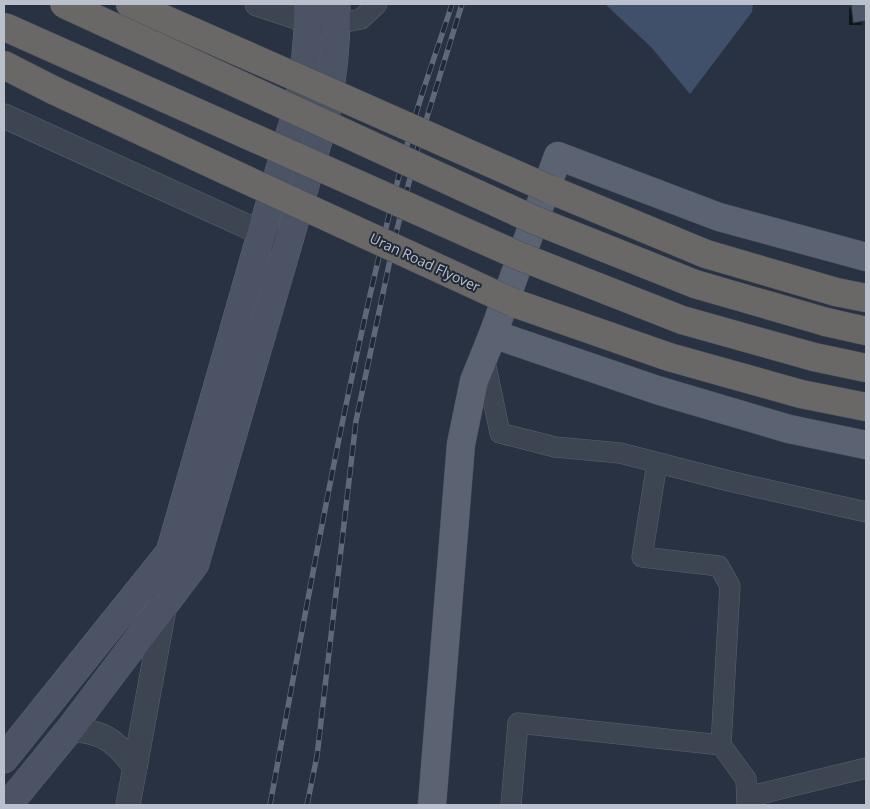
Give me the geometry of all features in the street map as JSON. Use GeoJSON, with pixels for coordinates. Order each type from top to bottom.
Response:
{"type":"FeatureCollection","features":[{"type":"Feature","properties":{"kind":"highway"},"geometry":{"type":"LineString","coordinates":[[64,4],[532,219],[696,284],[826,322],[866,331]]}},
{"type":"Feature","properties":{"kind":"highway"},"geometry":{"type":"LineString","coordinates":[[130,4],[549,189],[706,254],[836,292],[866,298]]}},
{"type":"Feature","properties":{"kind":"highway"},"geometry":{"type":"LineString","coordinates":[[4,26],[519,256],[682,320],[814,357],[866,368]]}},
{"type":"Feature","properties":{"kind":"highway","name":"Uran Road Flyover"},"geometry":{"type":"LineString","coordinates":[[4,65],[224,170],[514,303],[669,357],[801,394],[866,407]]}},
{"type":"Feature","properties":{"kind":"main road"},"geometry":{"type":"LineString","coordinates":[[4,759],[170,552],[298,106],[304,74],[308,12]]}},
{"type":"Feature","properties":{"kind":"main road"},"geometry":{"type":"LineString","coordinates":[[8,805],[70,730],[195,564],[326,113],[333,78],[336,14]]}},
{"type":"Feature","properties":{"kind":"main road"},"geometry":{"type":"LineString","coordinates":[[432,805],[461,444],[474,381],[558,156],[719,217],[866,257]]}},
{"type":"Feature","properties":{"kind":"main road"},"geometry":{"type":"LineString","coordinates":[[488,346],[657,390],[789,428],[866,445]]}},
{"type":"Feature","properties":{"kind":"street"},"geometry":{"type":"LineString","coordinates":[[257,4],[361,19],[377,4]]}},
{"type":"Feature","properties":{"kind":"street"},"geometry":{"type":"LineString","coordinates":[[4,116],[288,245]]}},
{"type":"Feature","properties":{"kind":"street"},"geometry":{"type":"LineString","coordinates":[[488,346],[500,433],[555,447],[620,453],[866,512]]}},
{"type":"Feature","properties":{"kind":"street"},"geometry":{"type":"LineString","coordinates":[[657,462],[642,557],[719,566],[730,586],[721,745],[746,780],[747,801],[866,768]]}},
{"type":"Feature","properties":{"kind":"street"},"geometry":{"type":"LineString","coordinates":[[128,805],[165,604],[144,583]]}},
{"type":"Feature","properties":{"kind":"street"},"geometry":{"type":"LineString","coordinates":[[511,805],[518,723],[721,745]]}},
{"type":"Feature","properties":{"kind":"street"},"geometry":{"type":"LineString","coordinates":[[70,730],[90,731],[108,738],[123,750],[135,767]]}},
{"type":"Feature","properties":{"kind":"water"},"geometry":{"type":"Polygon","coordinates":[[[605,4],[753,4],[752,12],[690,94],[651,47],[605,4]]]}},
{"type":"Feature","properties":{"kind":"building"},"geometry":{"type":"Polygon","coordinates":[[[851,4],[866,4],[866,21],[853,23],[851,4]]]}},
{"type":"Feature","properties":{"kind":"railway"},"geometry":{"type":"LineString","coordinates":[[270,805],[333,470],[368,303],[414,121],[452,4]]}},
{"type":"Feature","properties":{"kind":"railway"},"geometry":{"type":"LineString","coordinates":[[307,805],[317,756],[356,421],[394,241],[419,143],[462,4]]}}]}
